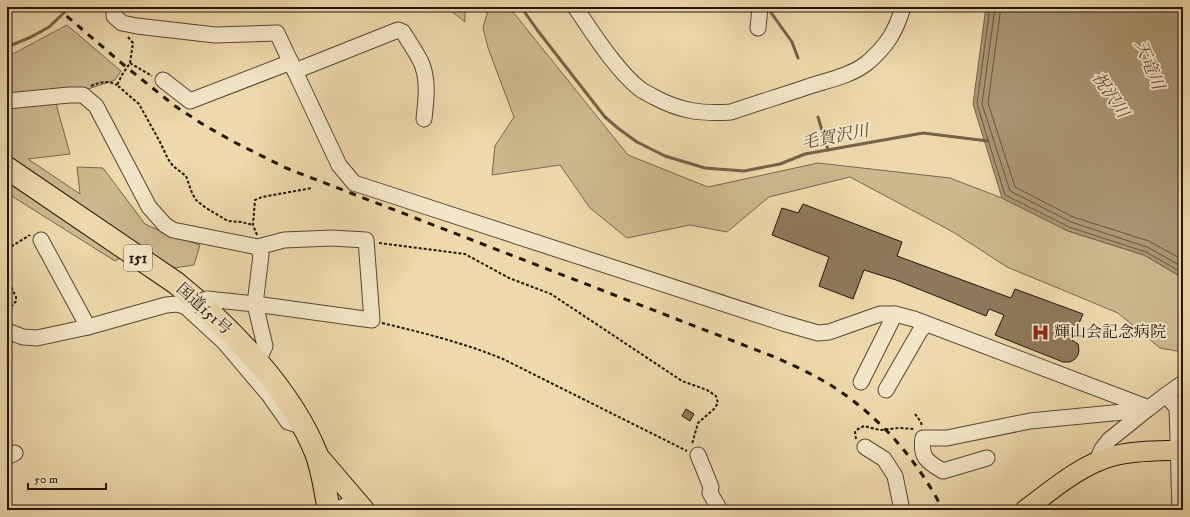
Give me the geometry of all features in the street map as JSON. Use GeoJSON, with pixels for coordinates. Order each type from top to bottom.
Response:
{"type":"FeatureCollection","features":[{"type":"Feature","properties":{"kind":"highway","name":"国道151号"},"geometry":{"type":"LineString","coordinates":[[7,168],[176,283],[212,315],[258,361],[304,427],[317,454],[329,510]]}},
{"type":"Feature","properties":{"kind":"main road"},"geometry":{"type":"LineString","coordinates":[[1025,510],[1077,472],[1113,456],[1141,451],[1181,450]]}},
{"type":"Feature","properties":{"kind":"main road"},"geometry":{"type":"LineString","coordinates":[[317,454],[361,505]]}},
{"type":"Feature","properties":{"kind":"street"},"geometry":{"type":"LineString","coordinates":[[114,7],[114,16],[122,23],[137,26],[215,35],[277,34],[339,165],[354,183],[783,323],[818,333],[829,332],[880,314],[895,314],[926,324],[1144,407]]}},
{"type":"Feature","properties":{"kind":"street"},"geometry":{"type":"LineString","coordinates":[[576,7],[622,72],[641,90],[665,103],[685,110],[715,113],[731,112],[825,82],[849,73],[866,64],[884,47],[897,26],[903,7]]}},
{"type":"Feature","properties":{"kind":"street"},"geometry":{"type":"LineString","coordinates":[[758,28],[760,7]]}},
{"type":"Feature","properties":{"kind":"street"},"geometry":{"type":"LineString","coordinates":[[163,80],[190,101],[398,30],[403,32],[421,62],[424,72],[427,88],[424,119]]}},
{"type":"Feature","properties":{"kind":"street"},"geometry":{"type":"LineString","coordinates":[[7,101],[83,95],[96,106],[148,207],[165,225],[173,230],[258,247],[284,240],[332,238],[366,240],[372,320],[207,299],[189,306],[177,304],[166,305],[88,327],[37,338],[23,337],[7,331]]}},
{"type":"Feature","properties":{"kind":"street"},"geometry":{"type":"LineString","coordinates":[[42,240],[88,327]]}},
{"type":"Feature","properties":{"kind":"street"},"geometry":{"type":"LineString","coordinates":[[258,247],[261,255],[255,304],[265,346],[258,361]]}},
{"type":"Feature","properties":{"kind":"street"},"geometry":{"type":"LineString","coordinates":[[189,306],[224,342],[269,395],[288,422],[304,427]]}},
{"type":"Feature","properties":{"kind":"street"},"geometry":{"type":"LineString","coordinates":[[861,382],[895,314]]}},
{"type":"Feature","properties":{"kind":"street"},"geometry":{"type":"LineString","coordinates":[[886,390],[920,331],[926,324]]}},
{"type":"Feature","properties":{"kind":"street"},"geometry":{"type":"LineString","coordinates":[[1096,463],[1102,449],[1109,440],[1144,407],[1166,395],[1183,383]]}},
{"type":"Feature","properties":{"kind":"street"},"geometry":{"type":"LineString","coordinates":[[1166,395],[1177,408],[1181,450],[1180,510]]}},
{"type":"Feature","properties":{"kind":"street"},"geometry":{"type":"LineString","coordinates":[[987,458],[943,471],[929,463],[923,454],[921,447],[923,438],[947,438],[1030,421],[1123,412],[1144,407]]}},
{"type":"Feature","properties":{"kind":"street"},"geometry":{"type":"LineString","coordinates":[[860,443],[884,459],[895,476],[902,510]]}},
{"type":"Feature","properties":{"kind":"street"},"geometry":{"type":"LineString","coordinates":[[693,453],[710,482],[710,493],[720,510]]}},
{"type":"Feature","properties":{"kind":"street"},"geometry":{"type":"LineString","coordinates":[[336,510],[361,505]]}},
{"type":"Feature","properties":{"kind":"path"},"geometry":{"type":"LineString","coordinates":[[117,85],[122,74],[130,63],[133,43],[125,35]]}},
{"type":"Feature","properties":{"kind":"path"},"geometry":{"type":"LineString","coordinates":[[130,63],[156,78],[163,80]]}},
{"type":"Feature","properties":{"kind":"path"},"geometry":{"type":"LineString","coordinates":[[74,95],[101,82],[117,85],[139,104],[168,159],[173,166],[186,176],[196,200],[228,222],[241,222],[253,225]]}},
{"type":"Feature","properties":{"kind":"path"},"geometry":{"type":"LineString","coordinates":[[275,242],[275,238],[258,240],[253,225],[255,200],[262,197],[312,188]]}},
{"type":"Feature","properties":{"kind":"path"},"geometry":{"type":"LineString","coordinates":[[7,249],[32,233],[36,234],[42,240]]}},
{"type":"Feature","properties":{"kind":"path"},"geometry":{"type":"LineString","coordinates":[[366,240],[399,246],[465,254],[510,278],[550,294],[682,380],[708,390],[716,396],[718,403],[714,409],[698,423],[691,446],[693,453]]}},
{"type":"Feature","properties":{"kind":"path"},"geometry":{"type":"LineString","coordinates":[[7,278],[16,297],[16,301],[13,305],[7,307]]}},
{"type":"Feature","properties":{"kind":"path"},"geometry":{"type":"LineString","coordinates":[[372,320],[440,336],[503,358],[693,453]]}},
{"type":"Feature","properties":{"kind":"path"},"geometry":{"type":"LineString","coordinates":[[860,443],[855,432],[864,426],[880,430],[899,428],[922,430]]}},
{"type":"Feature","properties":{"kind":"shaded area"},"geometry":{"type":"Polygon","coordinates":[[[446,7],[465,7],[465,22],[446,7]]]}},
{"type":"Feature","properties":{"kind":"shaded area"},"geometry":{"type":"Polygon","coordinates":[[[488,10],[513,12],[628,155],[708,187],[818,163],[950,178],[1002,198],[1068,231],[1144,255],[1183,278],[1183,352],[1160,348],[1118,313],[1007,267],[953,232],[850,177],[769,197],[727,232],[690,225],[627,238],[590,208],[560,165],[492,175],[495,146],[514,117],[488,48],[483,28],[488,10]]]}},
{"type":"Feature","properties":{"kind":"shaded area"},"geometry":{"type":"Polygon","coordinates":[[[67,25],[121,71],[115,80],[55,100],[70,154],[28,159],[80,194],[77,167],[103,168],[145,224],[167,234],[200,245],[194,265],[167,269],[140,248],[115,261],[7,193],[7,57],[67,25]]]}},
{"type":"Feature","properties":{"kind":"water"},"geometry":{"type":"Polygon","coordinates":[[[986,7],[1183,7],[1183,278],[1144,255],[1068,231],[1002,198],[973,104],[986,7]]]}},
{"type":"Feature","properties":{"kind":"building"},"geometry":{"type":"Polygon","coordinates":[[[803,204],[902,242],[897,256],[1011,298],[1015,289],[1083,314],[1072,340],[1078,344],[1078,355],[1070,362],[1063,362],[995,335],[1004,315],[989,309],[986,316],[896,280],[864,270],[853,299],[819,286],[829,257],[772,235],[782,208],[798,213],[803,204]]]}},
{"type":"Feature","properties":{"kind":"building"},"geometry":{"type":"Polygon","coordinates":[[[686,409],[694,414],[690,421],[682,416],[686,409]]]}},
{"type":"Feature","properties":{"kind":"waterway","name":"毛賀沢川"},"geometry":{"type":"LineString","coordinates":[[7,47],[31,37],[49,27],[70,7]]}},
{"type":"Feature","properties":{"kind":"waterway","name":"毛賀沢川"},"geometry":{"type":"LineString","coordinates":[[521,7],[605,117],[637,142],[665,156],[705,168],[744,171],[780,164],[805,154],[923,133],[988,141]]}},
{"type":"Feature","properties":{"kind":"waterway"},"geometry":{"type":"LineString","coordinates":[[767,7],[792,42],[798,58]]}},
{"type":"Feature","properties":{"kind":"waterway"},"geometry":{"type":"LineString","coordinates":[[818,117],[828,150]]}},
{"type":"Feature","properties":{"kind":"railway"},"geometry":{"type":"LineString","coordinates":[[56,7],[125,66],[175,106],[234,142],[286,168],[772,356],[820,379],[852,400],[883,427],[922,474],[943,510]]}},
{"type":"Feature","properties":{"kind":"place","name":"輝山会記念病院"},"geometry":{"type":"Point","coordinates":[1041,332]}},
{"type":"Feature","properties":{"kind":"water label","name":"天竜川"},"geometry":{"type":"Point","coordinates":[1149,65]}},
{"type":"Feature","properties":{"kind":"water label","name":"祝沢川"},"geometry":{"type":"Point","coordinates":[1110,95]}}]}
